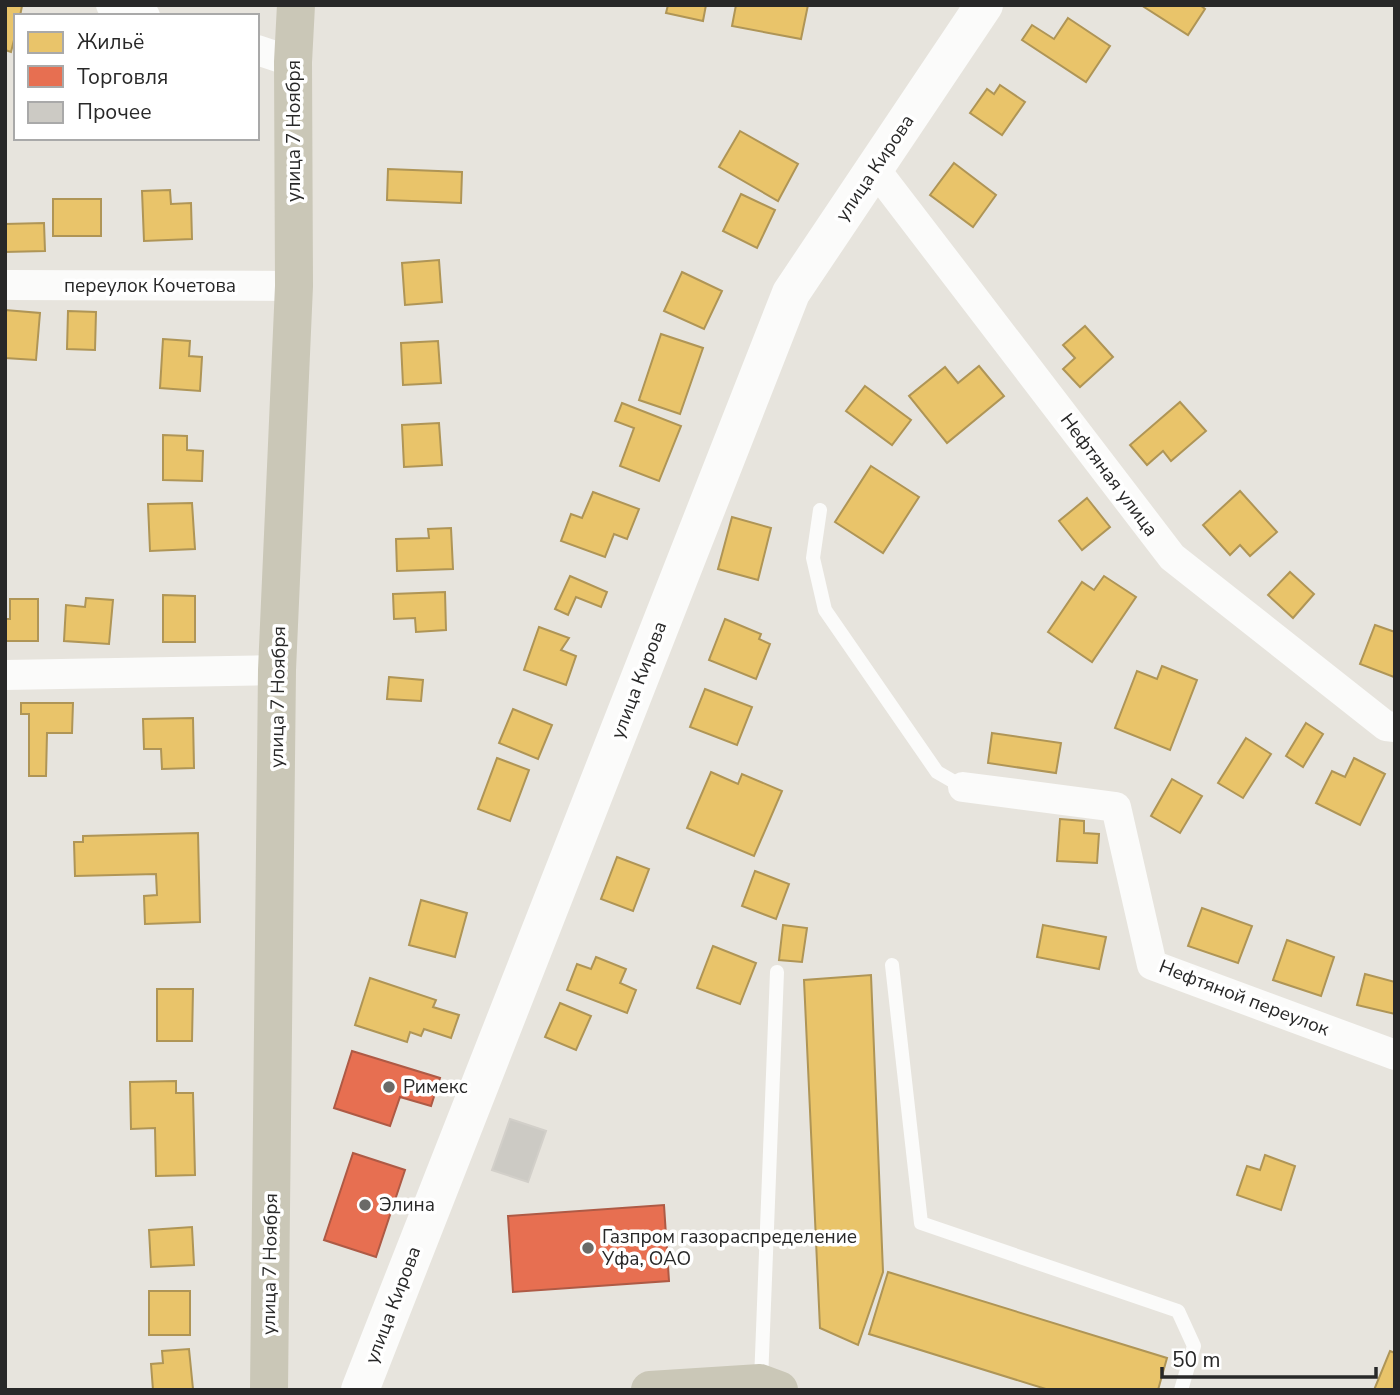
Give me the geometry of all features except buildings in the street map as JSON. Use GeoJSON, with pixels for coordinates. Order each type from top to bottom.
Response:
{"type":"FeatureCollection","features":[{"type":"Feature","properties":{"kind":"main road","name":"улица 7 Ноября"},"geometry":{"type":"LineString","coordinates":[[269,1390],[277,670],[294,286],[293,62],[296,5]]}},
{"type":"Feature","properties":{"kind":"main road"},"geometry":{"type":"LineString","coordinates":[[650,1390],[770,1386]]}},
{"type":"Feature","properties":{"kind":"street"},"geometry":{"type":"LineString","coordinates":[[111,5],[139,14]]}},
{"type":"Feature","properties":{"kind":"street","name":"улица Кирова"},"geometry":{"type":"LineString","coordinates":[[360,1390],[791,293],[984,5]]}},
{"type":"Feature","properties":{"kind":"street"},"geometry":{"type":"LineString","coordinates":[[259,51],[293,62]]}},
{"type":"Feature","properties":{"kind":"street","name":"Нефтяная улица"},"geometry":{"type":"LineString","coordinates":[[874,169],[1172,557],[1386,726],[1395,727]]}},
{"type":"Feature","properties":{"kind":"street","name":"переулок Кочетова"},"geometry":{"type":"LineString","coordinates":[[5,285],[294,286]]}},
{"type":"Feature","properties":{"kind":"street"},"geometry":{"type":"LineString","coordinates":[[5,675],[277,670]]}},
{"type":"Feature","properties":{"kind":"street","name":"Нефтяной переулок"},"geometry":{"type":"LineString","coordinates":[[963,787],[1116,807],[1152,965],[1395,1055]]}},
{"type":"Feature","properties":{"kind":"lane"},"geometry":{"type":"LineString","coordinates":[[820,510],[813,558],[825,610],[937,772],[963,787]]}},
{"type":"Feature","properties":{"kind":"lane"},"geometry":{"type":"LineString","coordinates":[[892,965],[921,1223],[1178,1311],[1194,1346],[1181,1390]]}},
{"type":"Feature","properties":{"kind":"lane"},"geometry":{"type":"LineString","coordinates":[[770,1386],[777,972]]}},
{"type":"Feature","properties":{"kind":"place","name":"Римекс"},"geometry":{"type":"Point","coordinates":[389,1087]}},
{"type":"Feature","properties":{"kind":"place","name":"Элина"},"geometry":{"type":"Point","coordinates":[365,1205]}},
{"type":"Feature","properties":{"kind":"place","name":"Газпром газораспределение Уфа, ОАО"},"geometry":{"type":"Point","coordinates":[588,1248]}}]}
